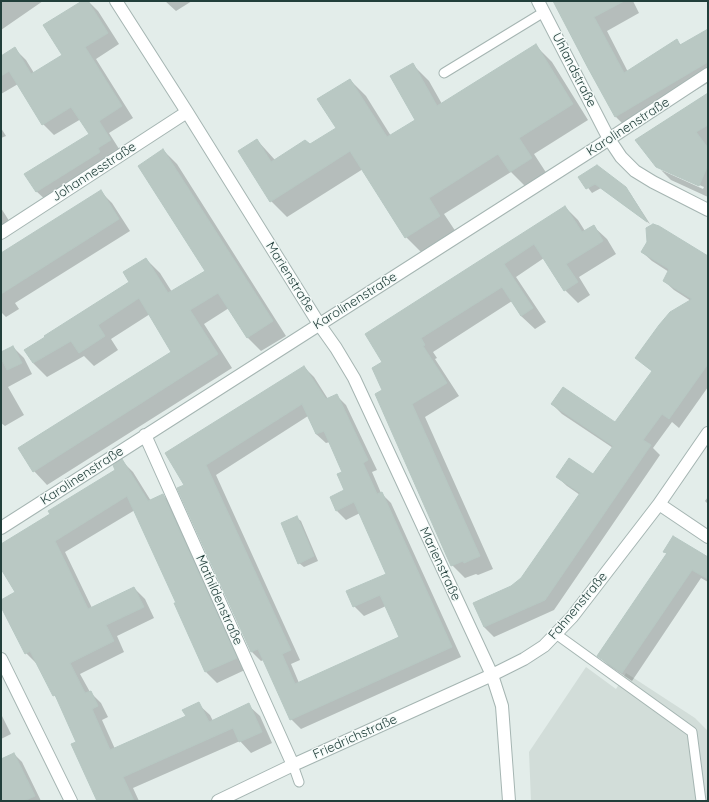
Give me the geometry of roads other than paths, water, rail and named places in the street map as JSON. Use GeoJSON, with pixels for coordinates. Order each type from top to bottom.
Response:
{"type":"FeatureCollection","features":[{"type":"Feature","properties":{"kind":"street","name":"Marienstraße"},"geometry":{"type":"LineString","coordinates":[[116,1],[354,378],[492,675]]}},
{"type":"Feature","properties":{"kind":"street","name":"Uhlandstraße"},"geometry":{"type":"LineString","coordinates":[[541,6],[610,139],[621,156],[635,170],[653,182],[708,210]]}},
{"type":"Feature","properties":{"kind":"street","name":"Karolinenstraße"},"geometry":{"type":"LineString","coordinates":[[1,528],[610,139],[708,74]]}},
{"type":"Feature","properties":{"kind":"street","name":"Johannesstraße"},"geometry":{"type":"LineString","coordinates":[[1,233],[187,112]]}},
{"type":"Feature","properties":{"kind":"street","name":"Fahnenstraße"},"geometry":{"type":"LineString","coordinates":[[492,675],[524,659],[544,646],[572,617],[659,504],[708,433]]}},
{"type":"Feature","properties":{"kind":"street","name":"Mathildenstraße"},"geometry":{"type":"LineString","coordinates":[[145,435],[293,765]]}},
{"type":"Feature","properties":{"kind":"street"},"geometry":{"type":"LineString","coordinates":[[659,504],[708,537]]}},
{"type":"Feature","properties":{"kind":"street"},"geometry":{"type":"LineString","coordinates":[[1,659],[71,801]]}},
{"type":"Feature","properties":{"kind":"street","name":"Friedrichstraße"},"geometry":{"type":"LineString","coordinates":[[218,801],[293,765],[492,675]]}},
{"type":"Feature","properties":{"kind":"street"},"geometry":{"type":"LineString","coordinates":[[492,675],[502,706],[509,801]]}},
{"type":"Feature","properties":{"kind":"lane"},"geometry":{"type":"LineString","coordinates":[[444,73],[541,6]]}},
{"type":"Feature","properties":{"kind":"lane"},"geometry":{"type":"LineString","coordinates":[[556,634],[692,732],[701,801]]}},
{"type":"Feature","properties":{"kind":"lane"},"geometry":{"type":"LineString","coordinates":[[293,765],[299,782]]}}]}
